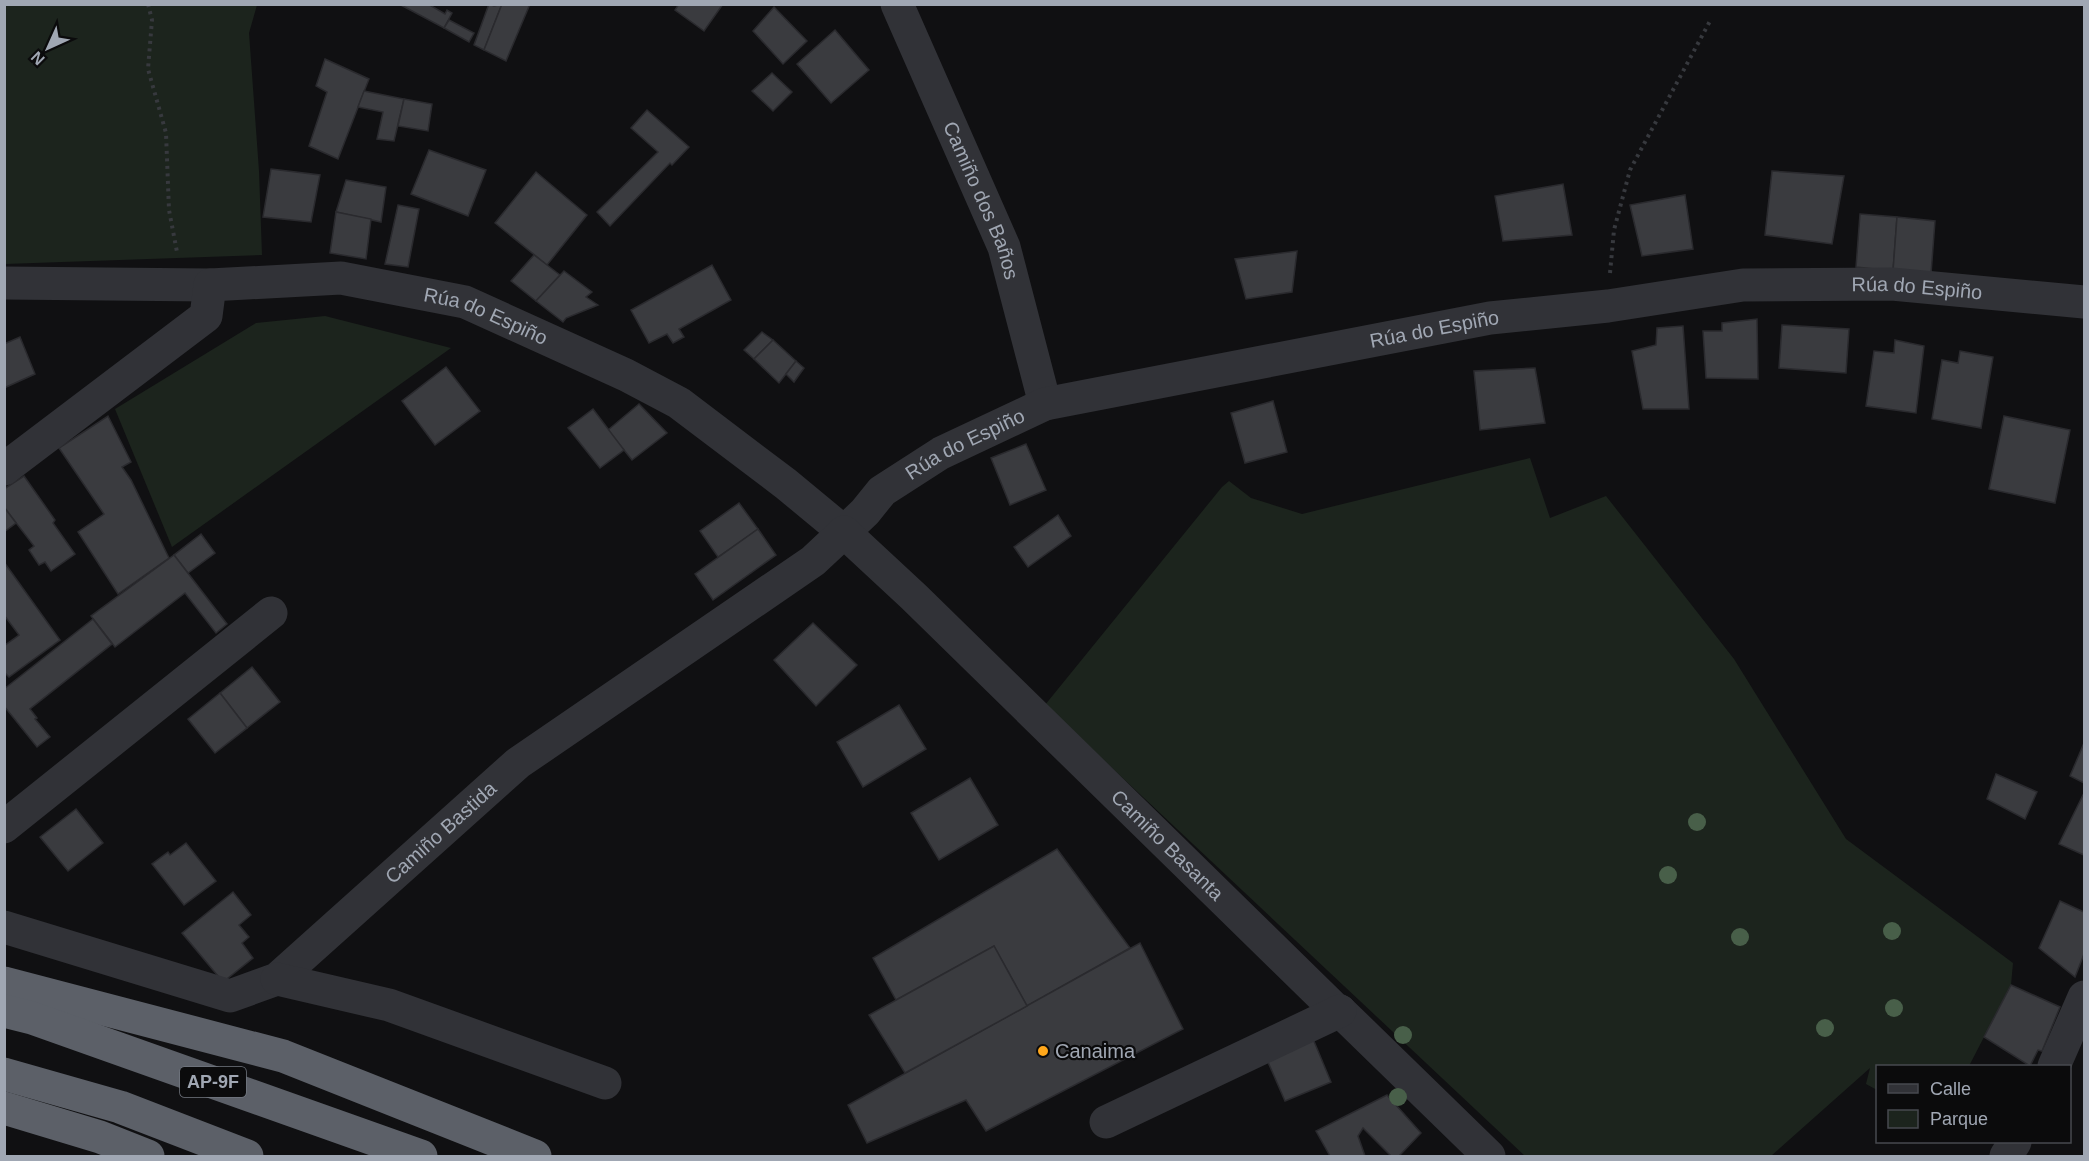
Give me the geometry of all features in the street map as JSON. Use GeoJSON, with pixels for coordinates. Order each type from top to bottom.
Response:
{"type":"FeatureCollection","features":[{"type":"Feature","properties":{"kind":"highway"},"geometry":{"type":"LineString","coordinates":[[4,983],[283,1056],[535,1156]]}},
{"type":"Feature","properties":{"kind":"highway","name":"AP-9F"},"geometry":{"type":"LineString","coordinates":[[4,1011],[54,1026],[421,1156]]}},
{"type":"Feature","properties":{"kind":"highway"},"geometry":{"type":"LineString","coordinates":[[4,1074],[120,1107],[247,1156]]}},
{"type":"Feature","properties":{"kind":"highway"},"geometry":{"type":"LineString","coordinates":[[4,1108],[100,1137],[148,1156]]}},
{"type":"Feature","properties":{"kind":"street","name":"Camiño dos Baños"},"geometry":{"type":"LineString","coordinates":[[897,4],[1004,247],[1045,404]]}},
{"type":"Feature","properties":{"kind":"street","name":"Rúa do Espiño"},"geometry":{"type":"LineString","coordinates":[[4,282],[210,285],[341,278],[465,302],[626,375],[679,403],[786,484],[844,532],[865,512],[882,490],[941,453],[1045,404],[1490,318],[1608,306],[1743,285],[1892,284],[2085,302]]}},
{"type":"Feature","properties":{"kind":"street"},"geometry":{"type":"LineString","coordinates":[[4,469],[206,316],[210,285]]}},
{"type":"Feature","properties":{"kind":"street","name":"Camiño Bastida"},"geometry":{"type":"LineString","coordinates":[[4,927],[230,996],[278,979],[518,763],[813,561],[844,532]]}},
{"type":"Feature","properties":{"kind":"street","name":"Camiño Basanta"},"geometry":{"type":"LineString","coordinates":[[844,532],[914,597],[1325,1000],[1340,1011],[1489,1156]]}},
{"type":"Feature","properties":{"kind":"street"},"geometry":{"type":"LineString","coordinates":[[4,827],[271,613]]}},
{"type":"Feature","properties":{"kind":"street"},"geometry":{"type":"LineString","coordinates":[[278,979],[389,1005],[605,1083]]}},
{"type":"Feature","properties":{"kind":"street"},"geometry":{"type":"LineString","coordinates":[[2054,1065],[2085,998]]}},
{"type":"Feature","properties":{"kind":"street"},"geometry":{"type":"LineString","coordinates":[[1106,1122],[1340,1011]]}},
{"type":"Feature","properties":{"kind":"street"},"geometry":{"type":"LineString","coordinates":[[2006,1156],[2014,1143]]}},
{"type":"Feature","properties":{"kind":"path"},"geometry":{"type":"LineString","coordinates":[[148,4],[152,20],[148,69],[166,133],[169,210],[178,254]]}},
{"type":"Feature","properties":{"kind":"path"},"geometry":{"type":"LineString","coordinates":[[1608,306],[1614,230],[1630,170],[1710,21]]}},
{"type":"Feature","properties":{"kind":"green space"},"geometry":{"type":"Polygon","coordinates":[[[4,5],[257,5],[249,33],[259,171],[262,255],[5,264],[4,5]]]}},
{"type":"Feature","properties":{"kind":"green space"},"geometry":{"type":"Polygon","coordinates":[[[325,316],[451,348],[172,547],[115,409],[256,323],[325,316]]]}},
{"type":"Feature","properties":{"kind":"green space"},"geometry":{"type":"Polygon","coordinates":[[[1530,458],[1550,518],[1606,496],[1734,659],[1846,839],[2013,963],[2011,985],[1970,1065],[1876,1065],[1876,1089],[1866,1084],[1870,1068],[1771,1156],[1525,1156],[1045,705],[1229,481],[1251,498],[1302,514],[1530,458]]]}},
{"type":"Feature","properties":{"kind":"building"},"geometry":{"type":"Polygon","coordinates":[[[399,4],[428,4],[445,14],[447,10],[452,13],[444,28],[399,4]]]}},
{"type":"Feature","properties":{"kind":"building"},"geometry":{"type":"Polygon","coordinates":[[[489,4],[494,6],[502,4],[484,50],[474,45],[489,4]]]}},
{"type":"Feature","properties":{"kind":"building"},"geometry":{"type":"Polygon","coordinates":[[[502,4],[530,4],[506,61],[484,50],[502,4]]]}},
{"type":"Feature","properties":{"kind":"building"},"geometry":{"type":"Polygon","coordinates":[[[679,4],[723,4],[704,31],[675,10],[679,4]]]}},
{"type":"Feature","properties":{"kind":"building"},"geometry":{"type":"Polygon","coordinates":[[[774,7],[807,41],[783,64],[753,31],[774,7]]]}},
{"type":"Feature","properties":{"kind":"building"},"geometry":{"type":"Polygon","coordinates":[[[449,20],[474,33],[469,42],[444,28],[449,20]]]}},
{"type":"Feature","properties":{"kind":"building"},"geometry":{"type":"Polygon","coordinates":[[[835,30],[869,70],[831,103],[797,64],[835,30]]]}},
{"type":"Feature","properties":{"kind":"building"},"geometry":{"type":"Polygon","coordinates":[[[325,59],[369,79],[338,159],[309,146],[327,92],[316,86],[325,59]]]}},
{"type":"Feature","properties":{"kind":"building"},"geometry":{"type":"Polygon","coordinates":[[[772,73],[792,92],[773,111],[752,91],[772,73]]]}},
{"type":"Feature","properties":{"kind":"building"},"geometry":{"type":"Polygon","coordinates":[[[364,91],[404,99],[394,141],[377,139],[383,112],[358,107],[364,91]]]}},
{"type":"Feature","properties":{"kind":"building"},"geometry":{"type":"Polygon","coordinates":[[[404,99],[432,104],[428,131],[398,126],[404,99]]]}},
{"type":"Feature","properties":{"kind":"building"},"geometry":{"type":"Polygon","coordinates":[[[647,110],[689,147],[672,165],[670,163],[610,226],[597,212],[658,152],[631,128],[647,110]]]}},
{"type":"Feature","properties":{"kind":"building"},"geometry":{"type":"Polygon","coordinates":[[[429,150],[486,170],[468,216],[411,194],[429,150]]]}},
{"type":"Feature","properties":{"kind":"building"},"geometry":{"type":"Polygon","coordinates":[[[271,169],[320,175],[311,222],[263,217],[271,169]]]}},
{"type":"Feature","properties":{"kind":"building"},"geometry":{"type":"Polygon","coordinates":[[[1772,171],[1844,176],[1832,244],[1765,235],[1772,171]]]}},
{"type":"Feature","properties":{"kind":"building"},"geometry":{"type":"Polygon","coordinates":[[[536,172],[587,215],[547,265],[495,223],[536,172]]]}},
{"type":"Feature","properties":{"kind":"building"},"geometry":{"type":"Polygon","coordinates":[[[346,180],[386,187],[381,222],[336,212],[346,180]]]}},
{"type":"Feature","properties":{"kind":"building"},"geometry":{"type":"Polygon","coordinates":[[[1563,184],[1572,235],[1503,241],[1495,196],[1563,184]]]}},
{"type":"Feature","properties":{"kind":"building"},"geometry":{"type":"Polygon","coordinates":[[[1685,195],[1693,249],[1642,256],[1630,205],[1685,195]]]}},
{"type":"Feature","properties":{"kind":"building"},"geometry":{"type":"Polygon","coordinates":[[[398,205],[419,209],[408,267],[385,264],[398,205]]]}},
{"type":"Feature","properties":{"kind":"building"},"geometry":{"type":"Polygon","coordinates":[[[336,212],[371,219],[366,259],[330,253],[336,212]]]}},
{"type":"Feature","properties":{"kind":"building"},"geometry":{"type":"Polygon","coordinates":[[[1860,214],[1897,217],[1893,271],[1856,267],[1860,214]]]}},
{"type":"Feature","properties":{"kind":"building"},"geometry":{"type":"Polygon","coordinates":[[[1897,217],[1935,221],[1931,274],[1893,271],[1897,217]]]}},
{"type":"Feature","properties":{"kind":"building"},"geometry":{"type":"Polygon","coordinates":[[[1297,251],[1292,292],[1246,299],[1235,259],[1297,251]]]}},
{"type":"Feature","properties":{"kind":"building"},"geometry":{"type":"Polygon","coordinates":[[[534,255],[560,275],[536,301],[511,281],[534,255]]]}},
{"type":"Feature","properties":{"kind":"building"},"geometry":{"type":"Polygon","coordinates":[[[712,265],[731,300],[679,329],[684,337],[673,343],[667,334],[649,343],[631,310],[712,265]]]}},
{"type":"Feature","properties":{"kind":"building"},"geometry":{"type":"Polygon","coordinates":[[[564,271],[592,292],[586,297],[598,305],[566,318],[563,322],[536,301],[564,271]]]}},
{"type":"Feature","properties":{"kind":"building"},"geometry":{"type":"Polygon","coordinates":[[[1757,319],[1758,379],[1706,378],[1703,331],[1722,331],[1722,323],[1757,319]]]}},
{"type":"Feature","properties":{"kind":"building"},"geometry":{"type":"Polygon","coordinates":[[[1782,325],[1849,329],[1846,373],[1779,368],[1782,325]]]}},
{"type":"Feature","properties":{"kind":"building"},"geometry":{"type":"Polygon","coordinates":[[[1683,326],[1689,409],[1643,409],[1632,351],[1656,345],[1657,328],[1683,326]]]}},
{"type":"Feature","properties":{"kind":"building"},"geometry":{"type":"Polygon","coordinates":[[[762,332],[773,340],[754,359],[744,350],[762,332]]]}},
{"type":"Feature","properties":{"kind":"building"},"geometry":{"type":"Polygon","coordinates":[[[20,337],[35,374],[4,388],[4,344],[20,337]]]}},
{"type":"Feature","properties":{"kind":"building"},"geometry":{"type":"Polygon","coordinates":[[[773,340],[796,361],[779,383],[754,359],[773,340]]]}},
{"type":"Feature","properties":{"kind":"building"},"geometry":{"type":"Polygon","coordinates":[[[1895,340],[1924,346],[1916,413],[1866,406],[1874,351],[1894,353],[1895,340]]]}},
{"type":"Feature","properties":{"kind":"building"},"geometry":{"type":"Polygon","coordinates":[[[1960,351],[1993,357],[1981,428],[1932,419],[1942,360],[1958,363],[1960,351]]]}},
{"type":"Feature","properties":{"kind":"building"},"geometry":{"type":"Polygon","coordinates":[[[796,361],[804,368],[794,382],[786,374],[796,361]]]}},
{"type":"Feature","properties":{"kind":"building"},"geometry":{"type":"Polygon","coordinates":[[[446,367],[480,411],[435,445],[402,401],[446,367]]]}},
{"type":"Feature","properties":{"kind":"building"},"geometry":{"type":"Polygon","coordinates":[[[1535,368],[1545,423],[1480,430],[1474,371],[1535,368]]]}},
{"type":"Feature","properties":{"kind":"building"},"geometry":{"type":"Polygon","coordinates":[[[1273,401],[1287,452],[1245,463],[1231,413],[1273,401]]]}},
{"type":"Feature","properties":{"kind":"building"},"geometry":{"type":"Polygon","coordinates":[[[639,404],[667,433],[632,460],[608,430],[639,404]]]}},
{"type":"Feature","properties":{"kind":"building"},"geometry":{"type":"Polygon","coordinates":[[[593,409],[624,450],[600,468],[568,428],[593,409]]]}},
{"type":"Feature","properties":{"kind":"building"},"geometry":{"type":"Polygon","coordinates":[[[108,416],[131,462],[122,467],[131,480],[169,558],[118,594],[78,532],[104,514],[59,448],[108,416]]]}},
{"type":"Feature","properties":{"kind":"building"},"geometry":{"type":"Polygon","coordinates":[[[2004,416],[2070,430],[2055,503],[1989,489],[2004,416]]]}},
{"type":"Feature","properties":{"kind":"building"},"geometry":{"type":"Polygon","coordinates":[[[1026,444],[1046,490],[1010,505],[991,458],[1026,444]]]}},
{"type":"Feature","properties":{"kind":"building"},"geometry":{"type":"Polygon","coordinates":[[[24,476],[55,520],[53,523],[75,554],[51,571],[45,562],[39,565],[29,550],[34,546],[4,507],[4,489],[24,476]]]}},
{"type":"Feature","properties":{"kind":"building"},"geometry":{"type":"Polygon","coordinates":[[[739,503],[758,529],[718,557],[700,531],[739,503]]]}},
{"type":"Feature","properties":{"kind":"building"},"geometry":{"type":"Polygon","coordinates":[[[4,507],[16,523],[4,532],[4,507]]]}},
{"type":"Feature","properties":{"kind":"building"},"geometry":{"type":"Polygon","coordinates":[[[1058,515],[1071,536],[1028,567],[1014,547],[1058,515]]]}},
{"type":"Feature","properties":{"kind":"building"},"geometry":{"type":"Polygon","coordinates":[[[758,529],[776,555],[713,600],[695,574],[758,529]]]}},
{"type":"Feature","properties":{"kind":"building"},"geometry":{"type":"Polygon","coordinates":[[[201,534],[215,553],[188,573],[174,555],[201,534]]]}},
{"type":"Feature","properties":{"kind":"building"},"geometry":{"type":"Polygon","coordinates":[[[174,555],[227,624],[216,633],[185,593],[115,647],[91,616],[174,555]]]}},
{"type":"Feature","properties":{"kind":"building"},"geometry":{"type":"Polygon","coordinates":[[[4,562],[60,640],[9,677],[4,672],[4,646],[19,635],[4,615],[4,562]]]}},
{"type":"Feature","properties":{"kind":"building"},"geometry":{"type":"Polygon","coordinates":[[[93,619],[112,644],[30,709],[50,737],[37,747],[4,706],[4,689],[93,619]]]}},
{"type":"Feature","properties":{"kind":"building"},"geometry":{"type":"Polygon","coordinates":[[[813,623],[857,665],[816,706],[774,660],[813,623]]]}},
{"type":"Feature","properties":{"kind":"building"},"geometry":{"type":"Polygon","coordinates":[[[252,667],[280,702],[247,728],[220,693],[252,667]]]}},
{"type":"Feature","properties":{"kind":"building"},"geometry":{"type":"Polygon","coordinates":[[[220,693],[247,728],[215,753],[188,719],[220,693]]]}},
{"type":"Feature","properties":{"kind":"building"},"geometry":{"type":"Polygon","coordinates":[[[899,705],[926,749],[863,787],[837,742],[899,705]]]}},
{"type":"Feature","properties":{"kind":"building"},"geometry":{"type":"Polygon","coordinates":[[[2084,743],[2084,783],[2070,776],[2084,743]]]}},
{"type":"Feature","properties":{"kind":"building"},"geometry":{"type":"Polygon","coordinates":[[[1996,774],[2037,792],[2025,819],[1987,799],[1996,774]]]}},
{"type":"Feature","properties":{"kind":"building"},"geometry":{"type":"Polygon","coordinates":[[[970,778],[998,825],[939,860],[911,813],[970,778]]]}},
{"type":"Feature","properties":{"kind":"building"},"geometry":{"type":"Polygon","coordinates":[[[2084,796],[2084,855],[2059,844],[2084,796]]]}},
{"type":"Feature","properties":{"kind":"building"},"geometry":{"type":"Polygon","coordinates":[[[76,809],[103,843],[68,871],[40,837],[76,809]]]}},
{"type":"Feature","properties":{"kind":"building"},"geometry":{"type":"Polygon","coordinates":[[[186,843],[216,881],[184,905],[152,864],[168,852],[170,855],[186,843]]]}},
{"type":"Feature","properties":{"kind":"building"},"geometry":{"type":"Polygon","coordinates":[[[1057,849],[1130,948],[1027,1006],[994,946],[896,1000],[873,958],[1057,849]]]}},
{"type":"Feature","properties":{"kind":"building"},"geometry":{"type":"Polygon","coordinates":[[[233,892],[251,915],[239,925],[249,937],[242,943],[253,958],[223,982],[182,933],[233,892]]]}},
{"type":"Feature","properties":{"kind":"building"},"geometry":{"type":"Polygon","coordinates":[[[2060,901],[2084,912],[2084,954],[2075,977],[2039,948],[2060,901]]]}},
{"type":"Feature","properties":{"kind":"building","name":"Canaima"},"geometry":{"type":"Polygon","coordinates":[[[1140,943],[1183,1029],[986,1131],[966,1100],[867,1143],[848,1105],[1140,943]]]}},
{"type":"Feature","properties":{"kind":"building"},"geometry":{"type":"Polygon","coordinates":[[[994,946],[1027,1006],[905,1073],[869,1015],[994,946]]]}},
{"type":"Feature","properties":{"kind":"building"},"geometry":{"type":"Polygon","coordinates":[[[2011,985],[2060,1007],[2042,1051],[2038,1050],[2030,1065],[1984,1037],[2011,985]]]}},
{"type":"Feature","properties":{"kind":"building"},"geometry":{"type":"Polygon","coordinates":[[[1311,1034],[1331,1082],[1285,1101],[1264,1053],[1311,1034]]]}},
{"type":"Feature","properties":{"kind":"building"},"geometry":{"type":"Polygon","coordinates":[[[1387,1095],[1421,1133],[1399,1156],[1391,1156],[1363,1128],[1358,1136],[1365,1156],[1330,1156],[1316,1131],[1387,1095]]]}},
{"type":"Feature","properties":{"kind":"place","name":"Canaima"},"geometry":{"type":"Point","coordinates":[1043,1051]}}]}
